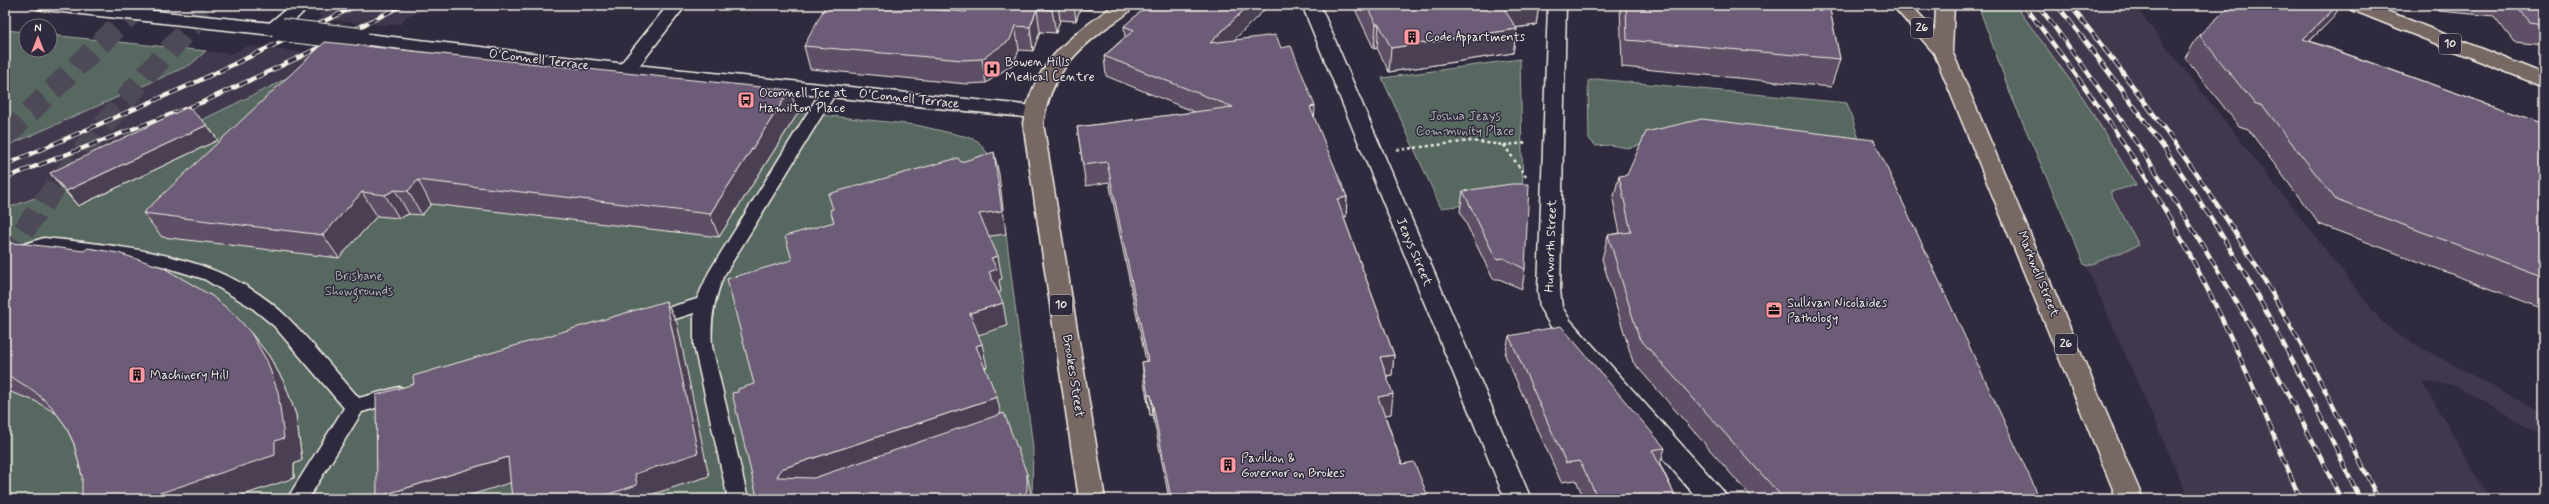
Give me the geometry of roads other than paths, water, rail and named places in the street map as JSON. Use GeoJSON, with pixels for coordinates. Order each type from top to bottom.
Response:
{"type":"FeatureCollection","features":[{"type":"Feature","properties":{"kind":"main road","name":"10"},"geometry":{"type":"LineString","coordinates":[[1034,112],[1043,81],[1058,60],[1126,5]]}},
{"type":"Feature","properties":{"kind":"main road","name":"Markwell Street"},"geometry":{"type":"LineString","coordinates":[[1901,5],[1943,51],[2013,214],[2130,499]]}},
{"type":"Feature","properties":{"kind":"main road","name":"Markwell Street"},"geometry":{"type":"LineString","coordinates":[[1943,51],[1946,5]]}},
{"type":"Feature","properties":{"kind":"main road","name":"10"},"geometry":{"type":"LineString","coordinates":[[2356,5],[2544,81]]}},
{"type":"Feature","properties":{"kind":"main road","name":"Brookes Street"},"geometry":{"type":"LineString","coordinates":[[1034,112],[1034,139],[1092,499]]}},
{"type":"Feature","properties":{"kind":"street","name":"O'Connell Terrace"},"geometry":{"type":"LineString","coordinates":[[44,5],[626,70],[1034,112]]}},
{"type":"Feature","properties":{"kind":"street"},"geometry":{"type":"LineString","coordinates":[[278,30],[302,5]]}},
{"type":"Feature","properties":{"kind":"street"},"geometry":{"type":"LineString","coordinates":[[626,70],[677,5]]}},
{"type":"Feature","properties":{"kind":"street","name":"Jeays Street"},"geometry":{"type":"LineString","coordinates":[[1311,5],[1518,499]]}},
{"type":"Feature","properties":{"kind":"street","name":"Hurworth Street"},"geometry":{"type":"LineString","coordinates":[[1557,5],[1555,141],[1549,290],[1551,308],[1562,326],[1714,499]]}},
{"type":"Feature","properties":{"kind":"lane"},"geometry":{"type":"LineString","coordinates":[[738,499],[703,346],[701,327],[704,304],[715,276],[829,91]]}},
{"type":"Feature","properties":{"kind":"lane"},"geometry":{"type":"LineString","coordinates":[[5,256],[44,244],[129,252],[163,260],[210,275],[257,302],[280,321],[355,407]]}},
{"type":"Feature","properties":{"kind":"lane"},"geometry":{"type":"LineString","coordinates":[[636,324],[704,304]]}},
{"type":"Feature","properties":{"kind":"lane"},"geometry":{"type":"LineString","coordinates":[[297,499],[355,407],[416,389]]}},
{"type":"Feature","properties":{"kind":"tunnel"},"geometry":{"type":"LineString","coordinates":[[5,136],[140,5]]}},
{"type":"Feature","properties":{"kind":"tunnel"},"geometry":{"type":"LineString","coordinates":[[5,258],[52,191],[102,127],[156,65],[212,5]]}},
{"type":"Feature","properties":{"kind":"railway"},"geometry":{"type":"LineString","coordinates":[[5,165],[190,85],[358,5]]}},
{"type":"Feature","properties":{"kind":"railway"},"geometry":{"type":"LineString","coordinates":[[5,178],[203,102],[300,57],[403,5]]}},
{"type":"Feature","properties":{"kind":"railway"},"geometry":{"type":"LineString","coordinates":[[2024,5],[2102,111],[2172,222],[2224,324],[2271,429],[2300,499]]}},
{"type":"Feature","properties":{"kind":"railway"},"geometry":{"type":"LineString","coordinates":[[2038,5],[2124,124],[2202,244],[2274,369],[2341,499]]}},
{"type":"Feature","properties":{"kind":"railway"},"geometry":{"type":"LineString","coordinates":[[2057,5],[2146,123],[2189,184],[2229,247],[2265,308],[2298,371],[2360,499]]}},
{"type":"Feature","properties":{"kind":"railway"},"geometry":{"type":"LineString","coordinates":[[2070,5],[2183,154],[2245,248],[2299,340],[2378,499]]}},
{"type":"Feature","properties":{"kind":"place","name":"Code Appartments"},"geometry":{"type":"Point","coordinates":[1412,37]}},
{"type":"Feature","properties":{"kind":"place","name":"Bowen Hills Medical Centre"},"geometry":{"type":"Point","coordinates":[992,69]}},
{"type":"Feature","properties":{"kind":"place","name":"Oconnell Tce at Hamilton Place"},"geometry":{"type":"Point","coordinates":[746,100]}},
{"type":"Feature","properties":{"kind":"place","name":"Sullivan Nicolaides Pathology"},"geometry":{"type":"Point","coordinates":[1774,310]}},
{"type":"Feature","properties":{"kind":"place","name":"Machinery Hill"},"geometry":{"type":"Point","coordinates":[137,375]}},
{"type":"Feature","properties":{"kind":"place","name":"Pavilion & Governor on Brokes"},"geometry":{"type":"Point","coordinates":[1228,465]}},
{"type":"Feature","properties":{"kind":"park label","name":"Joshua Jeays Community Place"},"geometry":{"type":"Point","coordinates":[1465,124]}},
{"type":"Feature","properties":{"kind":"park label","name":"Brisbane Showgrounds"},"geometry":{"type":"Point","coordinates":[359,284]}}]}
